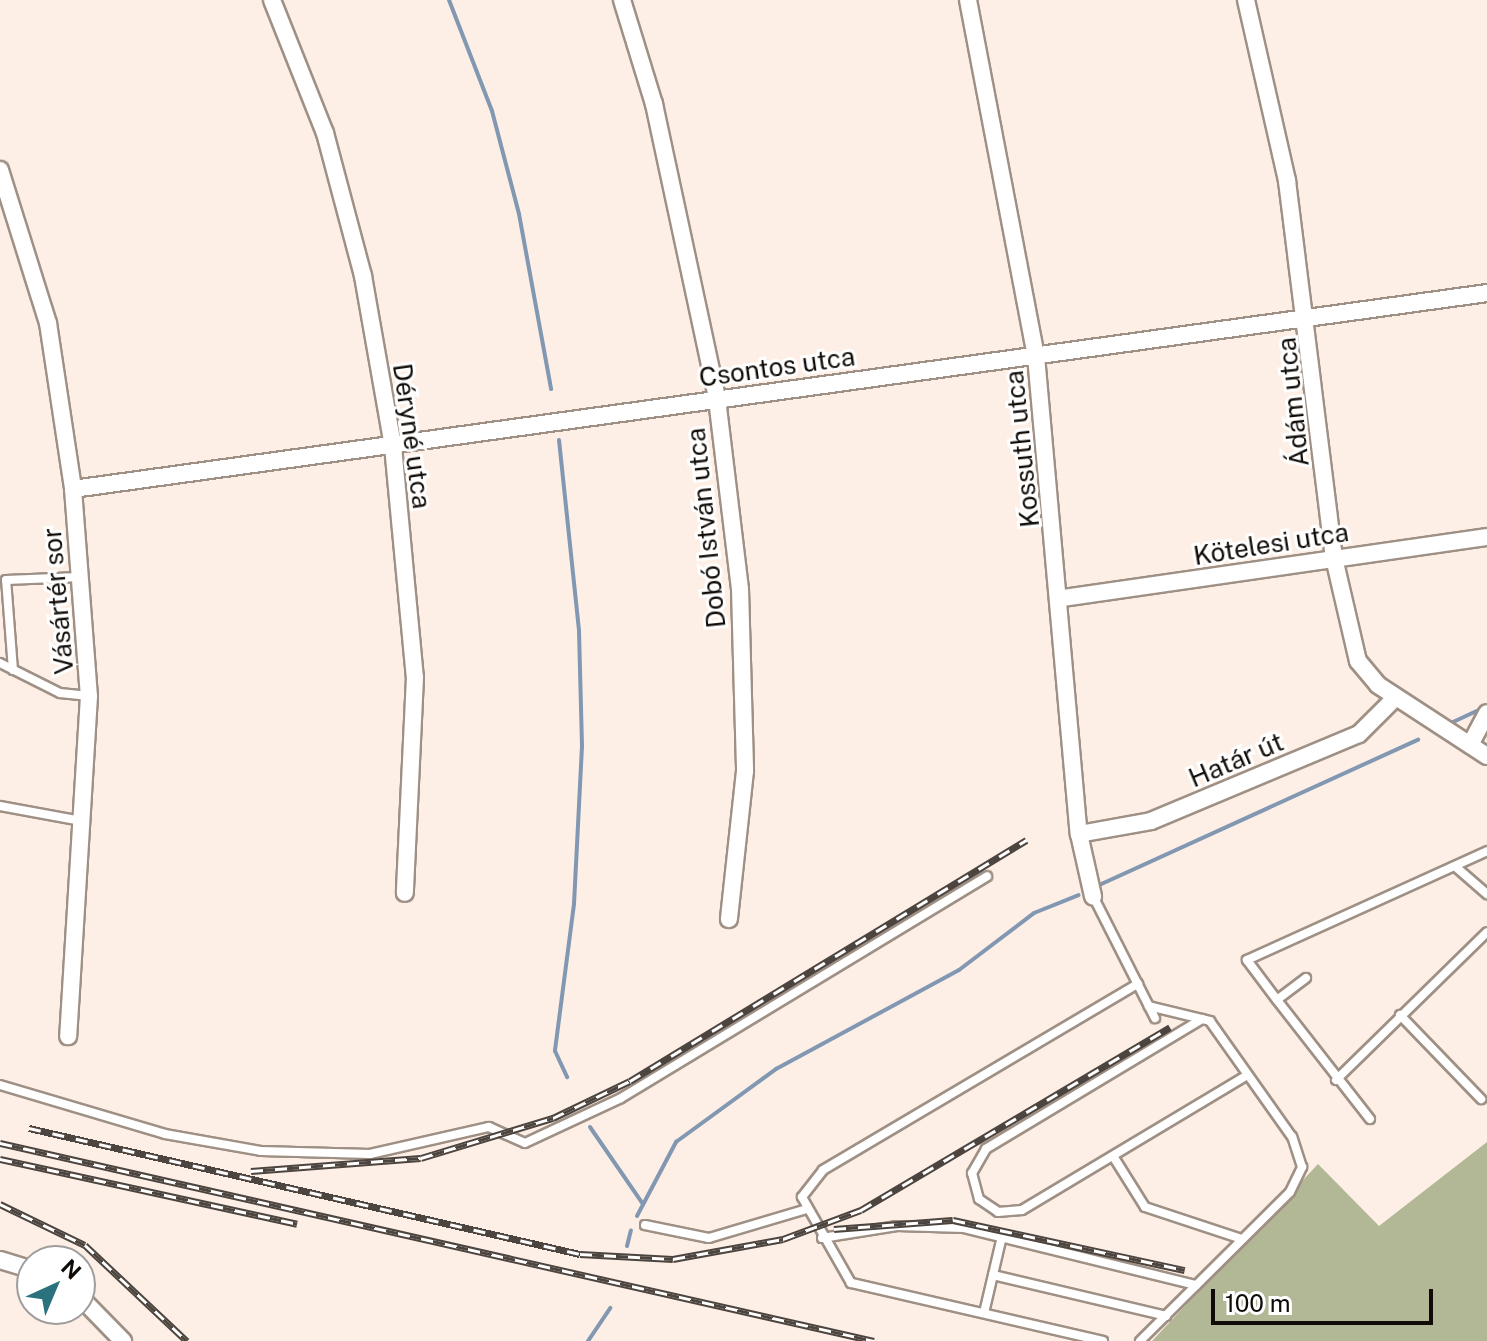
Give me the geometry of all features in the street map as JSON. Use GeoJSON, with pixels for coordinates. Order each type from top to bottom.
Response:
{"type":"FeatureCollection","features":[{"type":"Feature","properties":{"kind":"street","name":"Déryné utca"},"geometry":{"type":"LineString","coordinates":[[272,0],[325,133],[363,276],[393,446],[415,677],[405,893]]}},
{"type":"Feature","properties":{"kind":"street","name":"Dobó István utca"},"geometry":{"type":"LineString","coordinates":[[622,0],[654,104],[717,399],[744,675],[745,771],[729,919]]}},
{"type":"Feature","properties":{"kind":"street","name":"Kossuth utca"},"geometry":{"type":"LineString","coordinates":[[968,0],[1036,356],[1063,598],[1079,834],[1093,896]]}},
{"type":"Feature","properties":{"kind":"street","name":"Ádám utca"},"geometry":{"type":"LineString","coordinates":[[1246,0],[1287,181],[1309,322],[1334,558],[1358,661],[1396,697],[1487,756]]}},
{"type":"Feature","properties":{"kind":"street","name":"Vásártér sor"},"geometry":{"type":"LineString","coordinates":[[0,170],[48,323],[73,489],[80,577],[89,696],[84,821],[68,1036]]}},
{"type":"Feature","properties":{"kind":"street","name":"Csontos utca"},"geometry":{"type":"LineString","coordinates":[[73,489],[717,399],[1309,322],[1487,293]]}},
{"type":"Feature","properties":{"kind":"street","name":"Kötelesi utca"},"geometry":{"type":"LineString","coordinates":[[1063,598],[1487,537]]}},
{"type":"Feature","properties":{"kind":"street","name":"Határ út"},"geometry":{"type":"LineString","coordinates":[[1079,834],[1151,821],[1346,740],[1371,726],[1396,697]]}},
{"type":"Feature","properties":{"kind":"street"},"geometry":{"type":"LineString","coordinates":[[1470,745],[1487,713]]}},
{"type":"Feature","properties":{"kind":"street"},"geometry":{"type":"LineString","coordinates":[[96,1313],[123,1341]]}},
{"type":"Feature","properties":{"kind":"lane"},"geometry":{"type":"LineString","coordinates":[[13,670],[6,580],[80,577]]}},
{"type":"Feature","properties":{"kind":"lane"},"geometry":{"type":"LineString","coordinates":[[0,663],[60,693],[89,696]]}},
{"type":"Feature","properties":{"kind":"lane"},"geometry":{"type":"LineString","coordinates":[[0,806],[84,821]]}},
{"type":"Feature","properties":{"kind":"lane"},"geometry":{"type":"LineString","coordinates":[[1370,1119],[1336,1080],[1247,960],[1457,868],[1487,851]]}},
{"type":"Feature","properties":{"kind":"lane"},"geometry":{"type":"LineString","coordinates":[[1457,868],[1487,894]]}},
{"type":"Feature","properties":{"kind":"lane"},"geometry":{"type":"LineString","coordinates":[[0,1085],[165,1134],[261,1151],[370,1154],[489,1127],[525,1143],[621,1098],[987,876]]}},
{"type":"Feature","properties":{"kind":"lane"},"geometry":{"type":"LineString","coordinates":[[1093,896],[1155,1018]]}},
{"type":"Feature","properties":{"kind":"lane"},"geometry":{"type":"LineString","coordinates":[[1336,1080],[1487,932]]}},
{"type":"Feature","properties":{"kind":"lane"},"geometry":{"type":"LineString","coordinates":[[1277,1000],[1306,978]]}},
{"type":"Feature","properties":{"kind":"lane"},"geometry":{"type":"LineString","coordinates":[[1103,1341],[851,1283],[807,1209],[804,1189],[815,1175],[1138,984]]}},
{"type":"Feature","properties":{"kind":"lane"},"geometry":{"type":"LineString","coordinates":[[1140,1341],[1290,1192],[1302,1167],[1292,1137],[1248,1075],[1202,1019],[1149,1006]]}},
{"type":"Feature","properties":{"kind":"lane"},"geometry":{"type":"LineString","coordinates":[[1400,1015],[1481,1099]]}},
{"type":"Feature","properties":{"kind":"lane"},"geometry":{"type":"LineString","coordinates":[[1202,1019],[986,1149],[972,1184],[987,1207],[1016,1212],[1248,1075]]}},
{"type":"Feature","properties":{"kind":"lane"},"geometry":{"type":"LineString","coordinates":[[1113,1156],[1145,1207],[1242,1239]]}},
{"type":"Feature","properties":{"kind":"lane"},"geometry":{"type":"LineString","coordinates":[[645,1225],[709,1238],[807,1209]]}},
{"type":"Feature","properties":{"kind":"lane"},"geometry":{"type":"LineString","coordinates":[[822,1238],[925,1225],[1002,1236],[1196,1285]]}},
{"type":"Feature","properties":{"kind":"lane"},"geometry":{"type":"LineString","coordinates":[[984,1313],[1002,1236]]}},
{"type":"Feature","properties":{"kind":"lane"},"geometry":{"type":"LineString","coordinates":[[993,1275],[1166,1316]]}},
{"type":"Feature","properties":{"kind":"green space"},"geometry":{"type":"Polygon","coordinates":[[[1487,1142],[1487,1341],[1152,1341],[1318,1164],[1379,1226],[1487,1142]]]}},
{"type":"Feature","properties":{"kind":"waterway"},"geometry":{"type":"LineString","coordinates":[[449,0],[492,111],[519,214],[551,389]]}},
{"type":"Feature","properties":{"kind":"waterway"},"geometry":{"type":"LineString","coordinates":[[559,440],[579,631],[582,746],[574,904],[555,1051],[567,1077]]}},
{"type":"Feature","properties":{"kind":"waterway"},"geometry":{"type":"LineString","coordinates":[[1453,722],[1485,707]]}},
{"type":"Feature","properties":{"kind":"waterway"},"geometry":{"type":"LineString","coordinates":[[1097,886],[1418,740]]}},
{"type":"Feature","properties":{"kind":"waterway"},"geometry":{"type":"LineString","coordinates":[[637,1216],[676,1142],[776,1069],[959,970],[1034,913],[1079,895]]}},
{"type":"Feature","properties":{"kind":"waterway"},"geometry":{"type":"LineString","coordinates":[[590,1127],[643,1204]]}},
{"type":"Feature","properties":{"kind":"waterway"},"geometry":{"type":"LineString","coordinates":[[627,1246],[631,1230]]}},
{"type":"Feature","properties":{"kind":"waterway"},"geometry":{"type":"LineString","coordinates":[[588,1341],[610,1308]]}},
{"type":"Feature","properties":{"kind":"railway"},"geometry":{"type":"LineString","coordinates":[[251,1171],[421,1158],[553,1118],[630,1081],[1027,840]]}},
{"type":"Feature","properties":{"kind":"railway"},"geometry":{"type":"LineString","coordinates":[[29,1128],[580,1254],[673,1259],[783,1239],[861,1210],[1170,1027]]}},
{"type":"Feature","properties":{"kind":"railway"},"geometry":{"type":"LineString","coordinates":[[0,1143],[874,1341]]}},
{"type":"Feature","properties":{"kind":"railway"},"geometry":{"type":"LineString","coordinates":[[0,1159],[297,1224]]}},
{"type":"Feature","properties":{"kind":"railway"},"geometry":{"type":"LineString","coordinates":[[0,1204],[85,1245],[187,1341]]}},
{"type":"Feature","properties":{"kind":"railway"},"geometry":{"type":"LineString","coordinates":[[834,1229],[953,1220],[1185,1270]]}}]}
